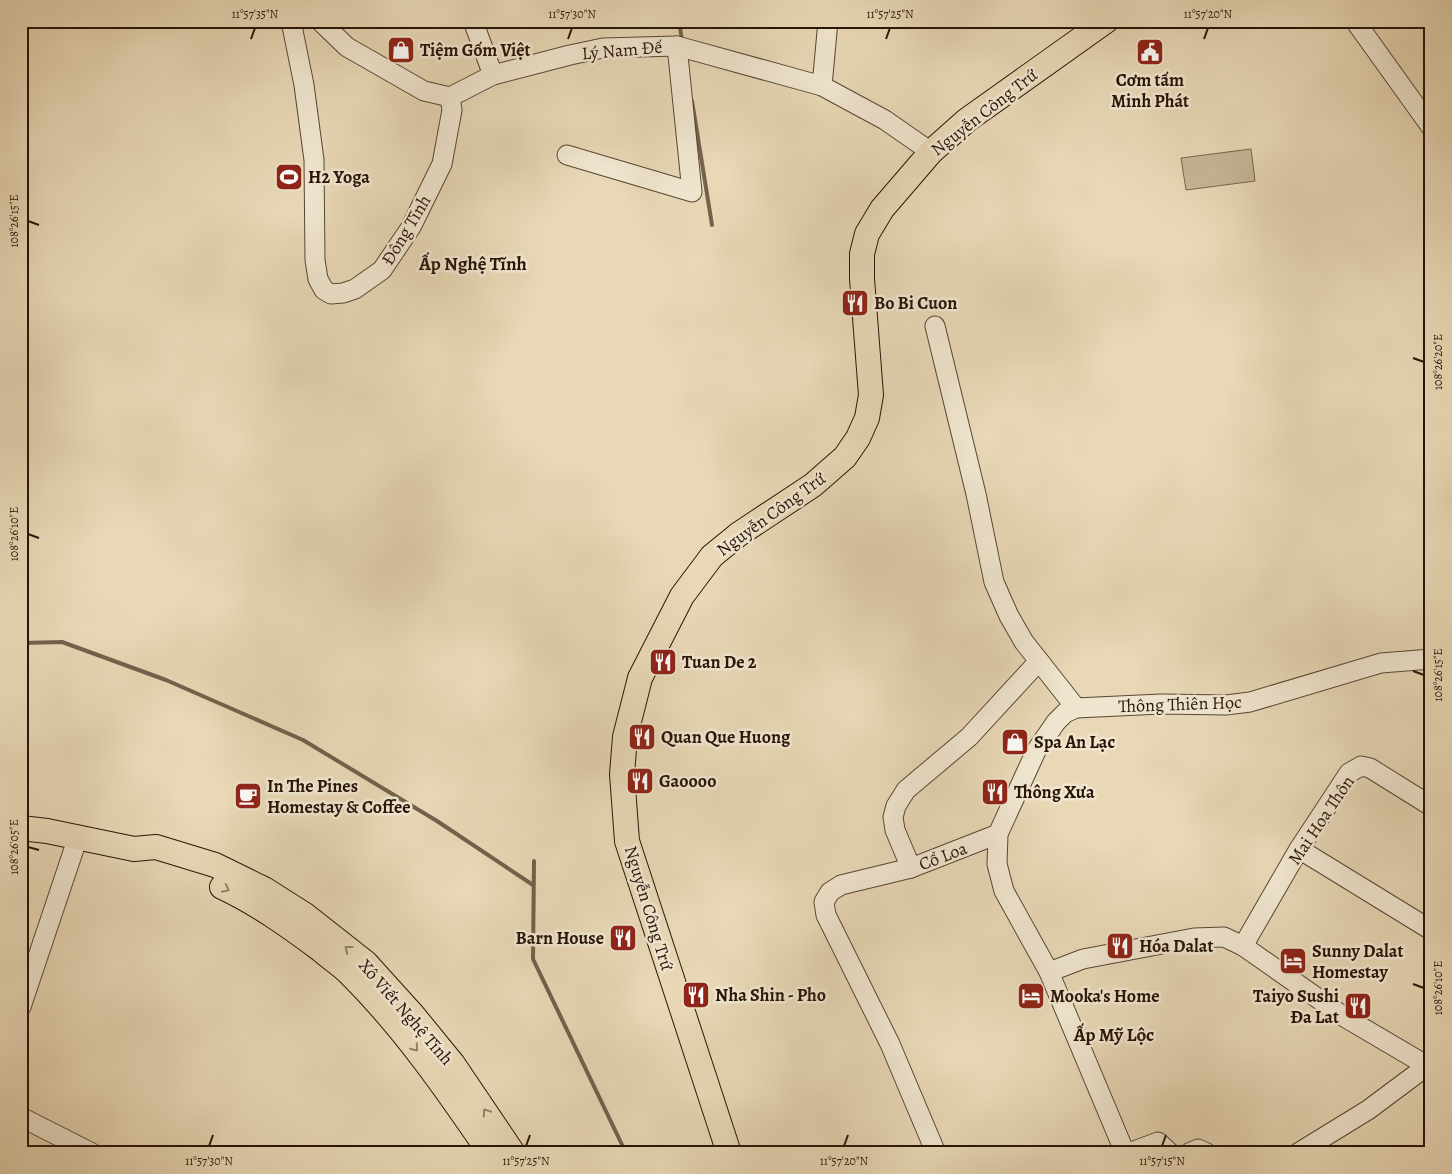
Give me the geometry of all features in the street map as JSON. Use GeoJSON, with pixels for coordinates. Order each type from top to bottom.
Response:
{"type":"FeatureCollection","features":[{"type":"Feature","properties":{"kind":"main road","name":"Nguyễn Công Trứ"},"geometry":{"type":"LineString","coordinates":[[729,1153],[630,850],[622,774],[625,737],[640,678],[651,653],[682,596],[712,556],[739,534],[813,485],[845,458],[858,438],[867,418],[871,395],[862,279],[862,254],[866,241],[882,209],[931,152],[967,120],[1106,21]]}},
{"type":"Feature","properties":{"kind":"main road","name":"Xô Viết Nghệ Tĩnh"},"geometry":{"type":"LineString","coordinates":[[21,828],[78,837],[134,849],[156,847],[215,865],[264,889],[304,914],[366,963],[413,1015],[453,1064],[513,1153]]}},
{"type":"Feature","properties":{"kind":"main road","name":"Xô Viết Nghệ Tĩnh"},"geometry":{"type":"LineString","coordinates":[[134,849],[153,862],[198,875],[247,898],[288,924],[349,973],[396,1024],[436,1074],[490,1153]]}},
{"type":"Feature","properties":{"kind":"street","name":"Đông Tĩnh"},"geometry":{"type":"LineString","coordinates":[[291,21],[304,85],[314,160],[315,260],[318,279],[324,290],[331,294],[343,293],[355,288],[382,270],[411,227],[442,164],[452,110],[450,97]]}},
{"type":"Feature","properties":{"kind":"street"},"geometry":{"type":"LineString","coordinates":[[320,21],[346,47],[424,91],[450,97]]}},
{"type":"Feature","properties":{"kind":"street"},"geometry":{"type":"LineString","coordinates":[[473,21],[493,75]]}},
{"type":"Feature","properties":{"kind":"street"},"geometry":{"type":"LineString","coordinates":[[822,86],[828,21]]}},
{"type":"Feature","properties":{"kind":"street"},"geometry":{"type":"LineString","coordinates":[[1355,21],[1431,127]]}},
{"type":"Feature","properties":{"kind":"street"},"geometry":{"type":"LineString","coordinates":[[567,155],[692,192],[677,46]]}},
{"type":"Feature","properties":{"kind":"street","name":"Lý Nam Đế"},"geometry":{"type":"LineString","coordinates":[[450,97],[493,75],[603,48],[677,46],[822,86],[885,120],[931,152]]}},
{"type":"Feature","properties":{"kind":"street"},"geometry":{"type":"LineString","coordinates":[[935,326],[976,494],[992,576],[1009,616],[1039,661],[1076,708],[1065,713],[1046,735],[1036,751],[998,834],[997,864],[1004,891],[1049,972],[1125,1153]]}},
{"type":"Feature","properties":{"kind":"street","name":"Thông Thiên Học"},"geometry":{"type":"LineString","coordinates":[[1076,708],[1161,704],[1226,705],[1250,702],[1381,663],[1431,659]]}},
{"type":"Feature","properties":{"kind":"street"},"geometry":{"type":"LineString","coordinates":[[911,868],[895,830],[893,817],[896,806],[906,790],[969,737],[1039,661]]}},
{"type":"Feature","properties":{"kind":"street","name":"Mai Hoa Thôn"},"geometry":{"type":"LineString","coordinates":[[1242,946],[1298,849],[1349,773],[1361,766],[1370,768],[1431,806]]}},
{"type":"Feature","properties":{"kind":"street","name":"Cổ Loa"},"geometry":{"type":"LineString","coordinates":[[936,1153],[890,1044],[826,915],[824,902],[830,892],[841,886],[911,868],[998,834]]}},
{"type":"Feature","properties":{"kind":"street"},"geometry":{"type":"LineString","coordinates":[[21,1006],[78,837]]}},
{"type":"Feature","properties":{"kind":"street"},"geometry":{"type":"LineString","coordinates":[[1298,849],[1431,930]]}},
{"type":"Feature","properties":{"kind":"street"},"geometry":{"type":"LineString","coordinates":[[1049,972],[1082,958],[1194,938],[1224,937],[1242,946],[1346,1018],[1429,1067],[1368,1110],[1298,1153]]}},
{"type":"Feature","properties":{"kind":"street"},"geometry":{"type":"LineString","coordinates":[[21,1117],[92,1153]]}},
{"type":"Feature","properties":{"kind":"street"},"geometry":{"type":"LineString","coordinates":[[1129,1153],[1158,1142],[1170,1153]]}},
{"type":"Feature","properties":{"kind":"street"},"geometry":{"type":"LineString","coordinates":[[1189,1153],[1198,1149],[1207,1153]]}},
{"type":"Feature","properties":{"kind":"shaded area"},"geometry":{"type":"Polygon","coordinates":[[[1251,149],[1255,181],[1186,190],[1181,158],[1251,149]]]}},
{"type":"Feature","properties":{"kind":"waterway"},"geometry":{"type":"LineString","coordinates":[[679,21],[682,41]]}},
{"type":"Feature","properties":{"kind":"waterway"},"geometry":{"type":"LineString","coordinates":[[692,101],[712,225]]}},
{"type":"Feature","properties":{"kind":"waterway"},"geometry":{"type":"LineString","coordinates":[[21,643],[62,642],[166,680],[303,740],[437,821],[533,885]]}},
{"type":"Feature","properties":{"kind":"waterway"},"geometry":{"type":"LineString","coordinates":[[534,861],[533,959],[626,1153]]}},
{"type":"Feature","properties":{"kind":"place","name":"Tiệm Gốm Việt"},"geometry":{"type":"Point","coordinates":[401,50]}},
{"type":"Feature","properties":{"kind":"place","name":"Cơm tấm Minh Phát"},"geometry":{"type":"Point","coordinates":[1150,52]}},
{"type":"Feature","properties":{"kind":"place","name":"H2 Yoga"},"geometry":{"type":"Point","coordinates":[289,177]}},
{"type":"Feature","properties":{"kind":"place","name":"Bo Bi Cuon"},"geometry":{"type":"Point","coordinates":[855,303]}},
{"type":"Feature","properties":{"kind":"place","name":"Tuan De 2"},"geometry":{"type":"Point","coordinates":[663,662]}},
{"type":"Feature","properties":{"kind":"place","name":"Quan Que Huong"},"geometry":{"type":"Point","coordinates":[642,737]}},
{"type":"Feature","properties":{"kind":"place","name":"Spa An Lạc"},"geometry":{"type":"Point","coordinates":[1015,742]}},
{"type":"Feature","properties":{"kind":"place","name":"Gaoooo"},"geometry":{"type":"Point","coordinates":[640,781]}},
{"type":"Feature","properties":{"kind":"place","name":"Thông Xưa"},"geometry":{"type":"Point","coordinates":[995,792]}},
{"type":"Feature","properties":{"kind":"place","name":"In The Pines Homestay & Coffee"},"geometry":{"type":"Point","coordinates":[248,796]}},
{"type":"Feature","properties":{"kind":"place","name":"Barn House"},"geometry":{"type":"Point","coordinates":[623,938]}},
{"type":"Feature","properties":{"kind":"place","name":"Hóa Dalat"},"geometry":{"type":"Point","coordinates":[1120,946]}},
{"type":"Feature","properties":{"kind":"place","name":"Sunny Dalat Homestay"},"geometry":{"type":"Point","coordinates":[1293,961]}},
{"type":"Feature","properties":{"kind":"place","name":"Nha Shin - Pho"},"geometry":{"type":"Point","coordinates":[696,995]}},
{"type":"Feature","properties":{"kind":"place","name":"Mooka's Home"},"geometry":{"type":"Point","coordinates":[1031,996]}},
{"type":"Feature","properties":{"kind":"place","name":"Taiyo Sushi Đa Lat"},"geometry":{"type":"Point","coordinates":[1358,1006]}},
{"type":"Feature","properties":{"kind":"district","name":"Ấp Nghệ Tĩnh"},"geometry":{"type":"Point","coordinates":[473,264]}},
{"type":"Feature","properties":{"kind":"district","name":"Ấp Mỹ Lộc"},"geometry":{"type":"Point","coordinates":[1114,1035]}}]}
